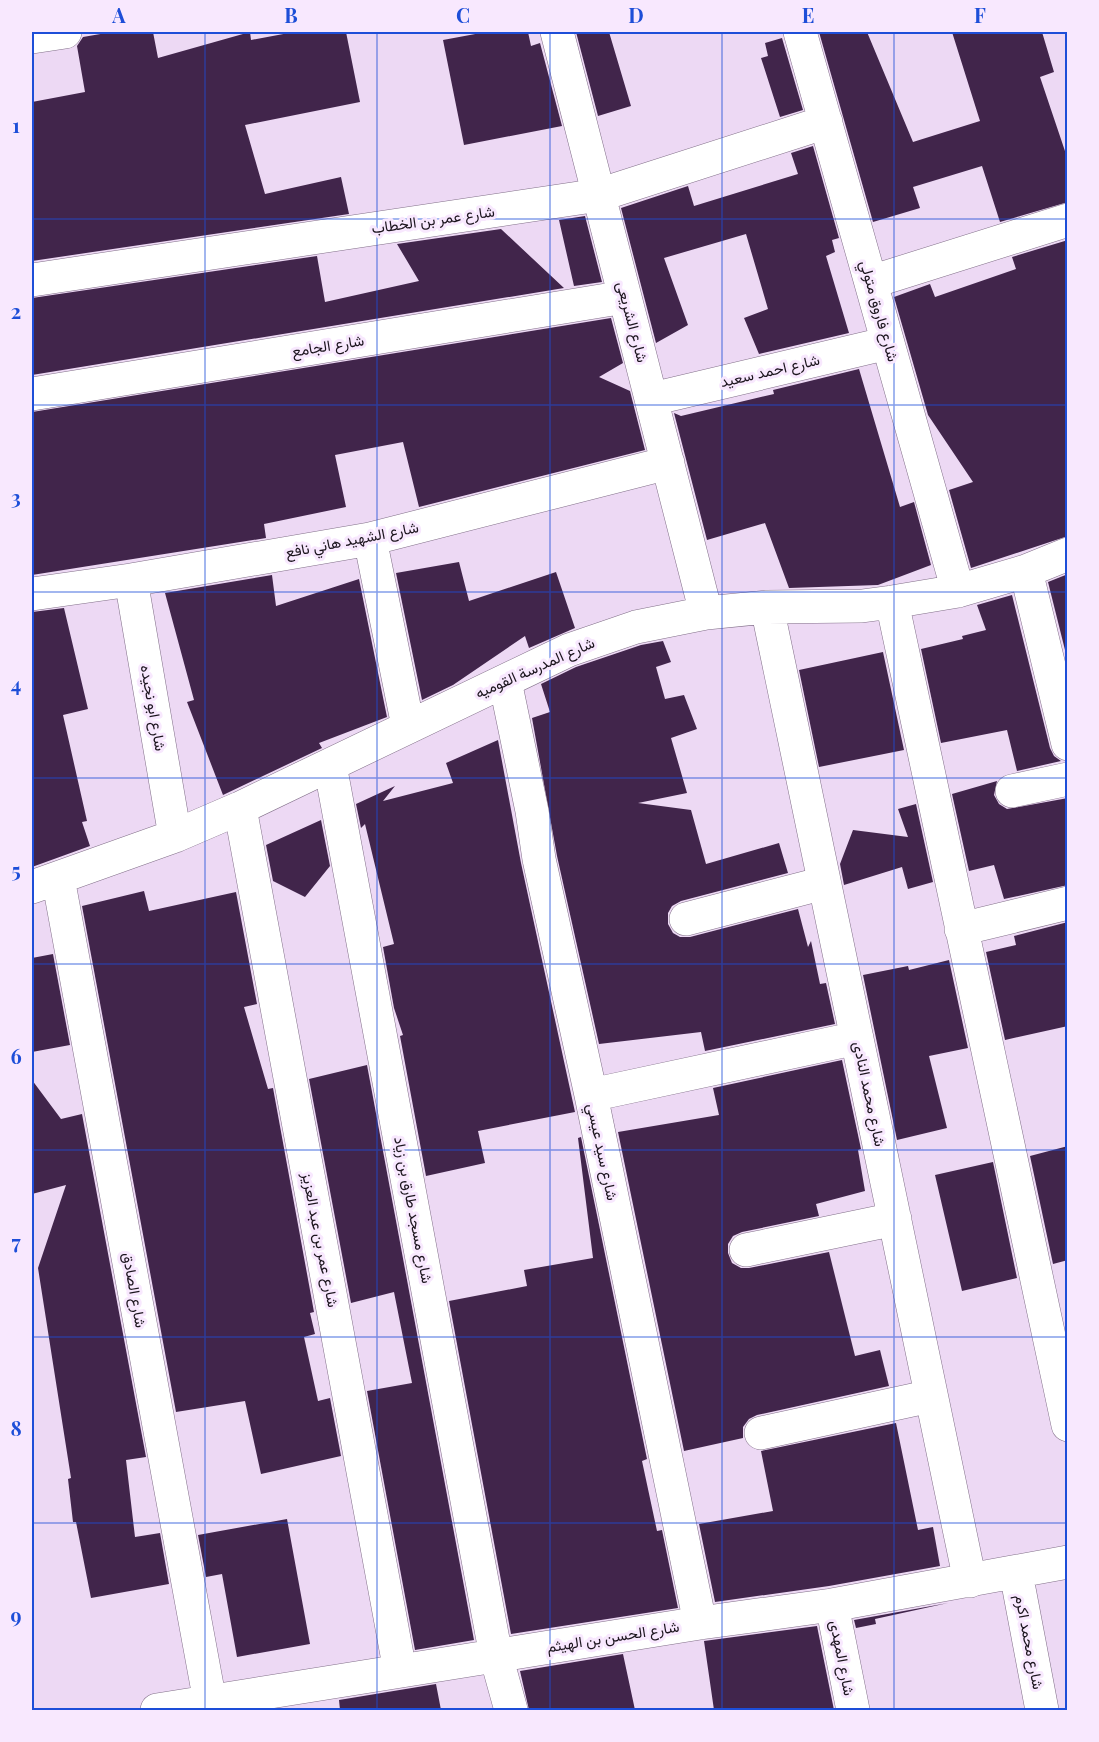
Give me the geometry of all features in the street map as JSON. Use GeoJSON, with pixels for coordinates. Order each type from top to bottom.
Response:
{"type":"FeatureCollection","features":[{"type":"Feature","properties":{"kind":"street"},"geometry":{"type":"LineString","coordinates":[[32,37],[65,32]]}},
{"type":"Feature","properties":{"kind":"street","name":"شارع الشريعى"},"geometry":{"type":"LineString","coordinates":[[556,32],[706,613]]}},
{"type":"Feature","properties":{"kind":"street","name":"شارع فاروق متولي"},"geometry":{"type":"LineString","coordinates":[[800,32],[958,591]]}},
{"type":"Feature","properties":{"kind":"street","name":"شارع عمر بن الخطاب"},"geometry":{"type":"LineString","coordinates":[[32,280],[599,195],[826,122]]}},
{"type":"Feature","properties":{"kind":"street"},"geometry":{"type":"LineString","coordinates":[[871,282],[1068,220]]}},
{"type":"Feature","properties":{"kind":"street","name":"شارع الجامع"},"geometry":{"type":"LineString","coordinates":[[32,394],[625,297]]}},
{"type":"Feature","properties":{"kind":"street","name":"شارع احمد سعيد"},"geometry":{"type":"LineString","coordinates":[[652,399],[888,343]]}},
{"type":"Feature","properties":{"kind":"street","name":"شارع الشهيد هاني نافع"},"geometry":{"type":"LineString","coordinates":[[32,594],[131,580],[370,539],[668,463]]}},
{"type":"Feature","properties":{"kind":"street"},"geometry":{"type":"LineString","coordinates":[[370,539],[408,726]]}},
{"type":"Feature","properties":{"kind":"street","name":"شارع المدرسة القوميه"},"geometry":{"type":"LineString","coordinates":[[45,882],[175,836],[240,808],[569,650],[636,627],[706,613],[767,607],[862,606],[958,591],[1026,571],[1068,554]]}},
{"type":"Feature","properties":{"kind":"street"},"geometry":{"type":"LineString","coordinates":[[1026,571],[1068,744]]}},
{"type":"Feature","properties":{"kind":"street","name":"شارع ابو نجيده"},"geometry":{"type":"LineString","coordinates":[[131,580],[175,836]]}},
{"type":"Feature","properties":{"kind":"street"},"geometry":{"type":"LineString","coordinates":[[892,602],[1068,1425]]}},
{"type":"Feature","properties":{"kind":"street","name":"شارع محمد النادى"},"geometry":{"type":"LineString","coordinates":[[767,607],[970,1581]]}},
{"type":"Feature","properties":{"kind":"street","name":"شارع سيد عيسي"},"geometry":{"type":"LineString","coordinates":[[505,681],[532,811],[538,859],[591,1095],[700,1623]]}},
{"type":"Feature","properties":{"kind":"street","name":"شارع مسجد طارق بن زياد"},"geometry":{"type":"LineString","coordinates":[[330,765],[495,1656],[511,1710]]}},
{"type":"Feature","properties":{"kind":"street"},"geometry":{"type":"LineString","coordinates":[[1012,790],[1068,779]]}},
{"type":"Feature","properties":{"kind":"street","name":"شارع عمر بن عبد العزيز"},"geometry":{"type":"LineString","coordinates":[[240,808],[400,1671]]}},
{"type":"Feature","properties":{"kind":"street","name":"شارع الصادق"},"geometry":{"type":"LineString","coordinates":[[45,882],[210,1702]]}},
{"type":"Feature","properties":{"kind":"street"},"geometry":{"type":"LineString","coordinates":[[686,919],[824,883]]}},
{"type":"Feature","properties":{"kind":"street"},"geometry":{"type":"LineString","coordinates":[[961,929],[1068,903]]}},
{"type":"Feature","properties":{"kind":"street"},"geometry":{"type":"LineString","coordinates":[[591,1095],[857,1038]]}},
{"type":"Feature","properties":{"kind":"street"},"geometry":{"type":"LineString","coordinates":[[746,1250],[895,1219]]}},
{"type":"Feature","properties":{"kind":"street"},"geometry":{"type":"LineString","coordinates":[[761,1433],[932,1396]]}},
{"type":"Feature","properties":{"kind":"street","name":"شارع الحسن بن الهيثم"},"geometry":{"type":"LineString","coordinates":[[170,1710],[700,1623],[832,1605],[1068,1562]]}},
{"type":"Feature","properties":{"kind":"street","name":"شارع محمد اكرم"},"geometry":{"type":"LineString","coordinates":[[1016,1573],[1042,1710]]}},
{"type":"Feature","properties":{"kind":"street","name":"شارع المهدى"},"geometry":{"type":"LineString","coordinates":[[832,1605],[853,1710]]}},
{"type":"Feature","properties":{"kind":"building"},"geometry":{"type":"Polygon","coordinates":[[[112,32],[153,32],[158,58],[250,32],[251,40],[294,32],[346,32],[360,102],[245,125],[265,194],[341,177],[349,214],[32,261],[32,102],[85,92],[77,46],[83,37],[112,32]]]}},
{"type":"Feature","properties":{"kind":"building"},"geometry":{"type":"Polygon","coordinates":[[[486,32],[528,32],[531,46],[540,43],[562,126],[464,145],[443,40],[486,32]]]}},
{"type":"Feature","properties":{"kind":"building"},"geometry":{"type":"Polygon","coordinates":[[[576,32],[609,32],[631,106],[598,116],[576,32]]]}},
{"type":"Feature","properties":{"kind":"building"},"geometry":{"type":"Polygon","coordinates":[[[819,32],[867,32],[913,142],[980,121],[952,32],[1042,32],[1054,72],[1040,77],[1068,160],[1068,202],[1000,222],[982,166],[913,187],[920,208],[873,222],[819,32]]]}},
{"type":"Feature","properties":{"kind":"building"},"geometry":{"type":"Polygon","coordinates":[[[782,38],[803,110],[780,117],[761,58],[768,56],[765,43],[782,38]]]}},
{"type":"Feature","properties":{"kind":"building"},"geometry":{"type":"Polygon","coordinates":[[[813,146],[839,238],[832,240],[835,252],[826,256],[849,333],[759,354],[744,318],[768,309],[746,234],[664,258],[688,325],[656,343],[621,208],[688,186],[694,206],[798,174],[791,153],[813,146]]]}},
{"type":"Feature","properties":{"kind":"building"},"geometry":{"type":"Polygon","coordinates":[[[585,216],[602,282],[574,286],[559,220],[585,216]]]}},
{"type":"Feature","properties":{"kind":"building"},"geometry":{"type":"Polygon","coordinates":[[[501,229],[564,288],[32,375],[32,298],[317,256],[325,302],[419,281],[397,244],[501,229]]]}},
{"type":"Feature","properties":{"kind":"building"},"geometry":{"type":"Polygon","coordinates":[[[1068,240],[1068,536],[971,568],[949,490],[973,482],[928,415],[894,297],[930,284],[935,297],[1016,269],[1012,257],[1068,240]]]}},
{"type":"Feature","properties":{"kind":"building"},"geometry":{"type":"Polygon","coordinates":[[[611,318],[623,363],[599,377],[630,391],[645,450],[419,507],[403,442],[335,455],[346,507],[264,524],[266,538],[32,575],[32,412],[611,318]]]}},
{"type":"Feature","properties":{"kind":"building"},"geometry":{"type":"Polygon","coordinates":[[[859,369],[900,507],[914,502],[931,565],[878,585],[789,588],[765,523],[707,540],[674,413],[681,416],[774,394],[773,390],[859,369]]]}},
{"type":"Feature","properties":{"kind":"building"},"geometry":{"type":"Polygon","coordinates":[[[459,562],[469,601],[556,572],[575,628],[529,648],[525,636],[453,685],[422,700],[396,573],[459,562]]]}},
{"type":"Feature","properties":{"kind":"building"},"geometry":{"type":"Polygon","coordinates":[[[1068,574],[1068,662],[1048,582],[1068,574]]]}},
{"type":"Feature","properties":{"kind":"building"},"geometry":{"type":"Polygon","coordinates":[[[272,575],[276,606],[359,579],[387,717],[319,743],[322,748],[223,795],[187,702],[194,700],[165,593],[272,575]]]}},
{"type":"Feature","properties":{"kind":"building"},"geometry":{"type":"Polygon","coordinates":[[[1012,595],[1050,748],[1054,756],[1061,761],[1017,771],[1007,730],[941,743],[921,649],[963,639],[962,636],[986,630],[977,605],[1012,595]]]}},
{"type":"Feature","properties":{"kind":"building"},"geometry":{"type":"Polygon","coordinates":[[[64,608],[88,709],[63,715],[87,821],[82,822],[90,846],[32,867],[32,612],[64,608]]]}},
{"type":"Feature","properties":{"kind":"building"},"geometry":{"type":"Polygon","coordinates":[[[663,641],[671,662],[656,667],[665,699],[684,695],[697,729],[671,738],[687,793],[638,803],[691,810],[706,864],[779,843],[788,873],[681,901],[672,906],[668,913],[668,924],[673,933],[680,937],[690,937],[798,909],[808,947],[811,941],[820,984],[826,983],[835,1024],[705,1051],[701,1032],[599,1044],[557,856],[532,718],[550,712],[541,684],[576,667],[641,645],[663,641]]]}},
{"type":"Feature","properties":{"kind":"building"},"geometry":{"type":"Polygon","coordinates":[[[883,652],[904,750],[819,767],[799,670],[883,652]]]}},
{"type":"Feature","properties":{"kind":"building"},"geometry":{"type":"Polygon","coordinates":[[[498,740],[521,863],[575,1112],[478,1131],[485,1163],[426,1176],[400,1036],[403,1035],[394,1008],[383,947],[394,944],[365,824],[361,828],[356,804],[395,786],[383,801],[453,783],[446,763],[498,740]]]}},
{"type":"Feature","properties":{"kind":"building"},"geometry":{"type":"Polygon","coordinates":[[[997,781],[994,795],[999,804],[1007,809],[1068,798],[1068,885],[1004,899],[994,865],[969,871],[952,794],[997,781]]]}},
{"type":"Feature","properties":{"kind":"building"},"geometry":{"type":"Polygon","coordinates":[[[916,804],[933,882],[908,889],[902,867],[844,885],[840,864],[853,830],[908,837],[898,809],[916,804]]]}},
{"type":"Feature","properties":{"kind":"building"},"geometry":{"type":"Polygon","coordinates":[[[321,820],[330,866],[305,897],[273,881],[266,845],[321,820]]]}},
{"type":"Feature","properties":{"kind":"building"},"geometry":{"type":"Polygon","coordinates":[[[144,891],[149,911],[236,892],[257,1004],[244,1007],[268,1089],[273,1088],[314,1312],[310,1313],[315,1334],[304,1337],[318,1401],[330,1398],[341,1456],[261,1474],[245,1401],[176,1412],[82,906],[144,891]]]}},
{"type":"Feature","properties":{"kind":"building"},"geometry":{"type":"Polygon","coordinates":[[[1068,922],[1068,1026],[1005,1040],[986,952],[1016,945],[1014,936],[1068,922]]]}},
{"type":"Feature","properties":{"kind":"building"},"geometry":{"type":"Polygon","coordinates":[[[53,954],[70,1045],[32,1052],[32,958],[53,954]]]}},
{"type":"Feature","properties":{"kind":"building"},"geometry":{"type":"Polygon","coordinates":[[[949,960],[968,1048],[929,1056],[947,1128],[897,1140],[863,975],[908,966],[909,970],[949,960]]]}},
{"type":"Feature","properties":{"kind":"building"},"geometry":{"type":"Polygon","coordinates":[[[842,1060],[861,1149],[858,1150],[865,1191],[816,1204],[819,1216],[742,1232],[733,1236],[728,1244],[728,1253],[732,1263],[741,1268],[749,1268],[829,1252],[855,1356],[880,1350],[889,1386],[757,1415],[749,1419],[743,1427],[743,1438],[684,1451],[618,1132],[719,1115],[713,1088],[842,1060]]]}},
{"type":"Feature","properties":{"kind":"building"},"geometry":{"type":"Polygon","coordinates":[[[367,1065],[474,1640],[415,1650],[367,1391],[412,1383],[394,1292],[351,1303],[309,1079],[367,1065]]]}},
{"type":"Feature","properties":{"kind":"building"},"geometry":{"type":"Polygon","coordinates":[[[32,1080],[61,1119],[82,1114],[146,1457],[126,1460],[135,1537],[160,1533],[169,1584],[91,1598],[76,1522],[73,1522],[68,1479],[71,1478],[38,1268],[66,1185],[32,1194],[32,1080]]]}},
{"type":"Feature","properties":{"kind":"building"},"geometry":{"type":"Polygon","coordinates":[[[581,1137],[647,1459],[642,1461],[657,1531],[662,1530],[678,1608],[511,1634],[449,1301],[527,1286],[524,1270],[593,1258],[578,1138],[581,1137]]]}},
{"type":"Feature","properties":{"kind":"building"},"geometry":{"type":"Polygon","coordinates":[[[1068,1146],[1068,1260],[1053,1264],[1030,1156],[1068,1146]]]}},
{"type":"Feature","properties":{"kind":"building"},"geometry":{"type":"Polygon","coordinates":[[[993,1162],[1017,1278],[962,1291],[935,1175],[993,1162]]]}},
{"type":"Feature","properties":{"kind":"building"},"geometry":{"type":"Polygon","coordinates":[[[896,1423],[918,1530],[933,1527],[940,1566],[829,1586],[715,1602],[699,1524],[773,1511],[761,1451],[896,1423]]]}},
{"type":"Feature","properties":{"kind":"building"},"geometry":{"type":"Polygon","coordinates":[[[287,1519],[310,1644],[237,1657],[222,1574],[206,1577],[198,1535],[287,1519]]]}},
{"type":"Feature","properties":{"kind":"building"},"geometry":{"type":"Polygon","coordinates":[[[948,1603],[875,1619],[876,1624],[856,1628],[854,1620],[948,1603]]]}},
{"type":"Feature","properties":{"kind":"building"},"geometry":{"type":"Polygon","coordinates":[[[817,1626],[834,1710],[714,1710],[704,1641],[817,1626]]]}},
{"type":"Feature","properties":{"kind":"building"},"geometry":{"type":"Polygon","coordinates":[[[623,1654],[635,1710],[529,1710],[520,1671],[623,1654]]]}},
{"type":"Feature","properties":{"kind":"building"},"geometry":{"type":"Polygon","coordinates":[[[436,1684],[441,1710],[340,1710],[339,1700],[436,1684]]]}}]}
